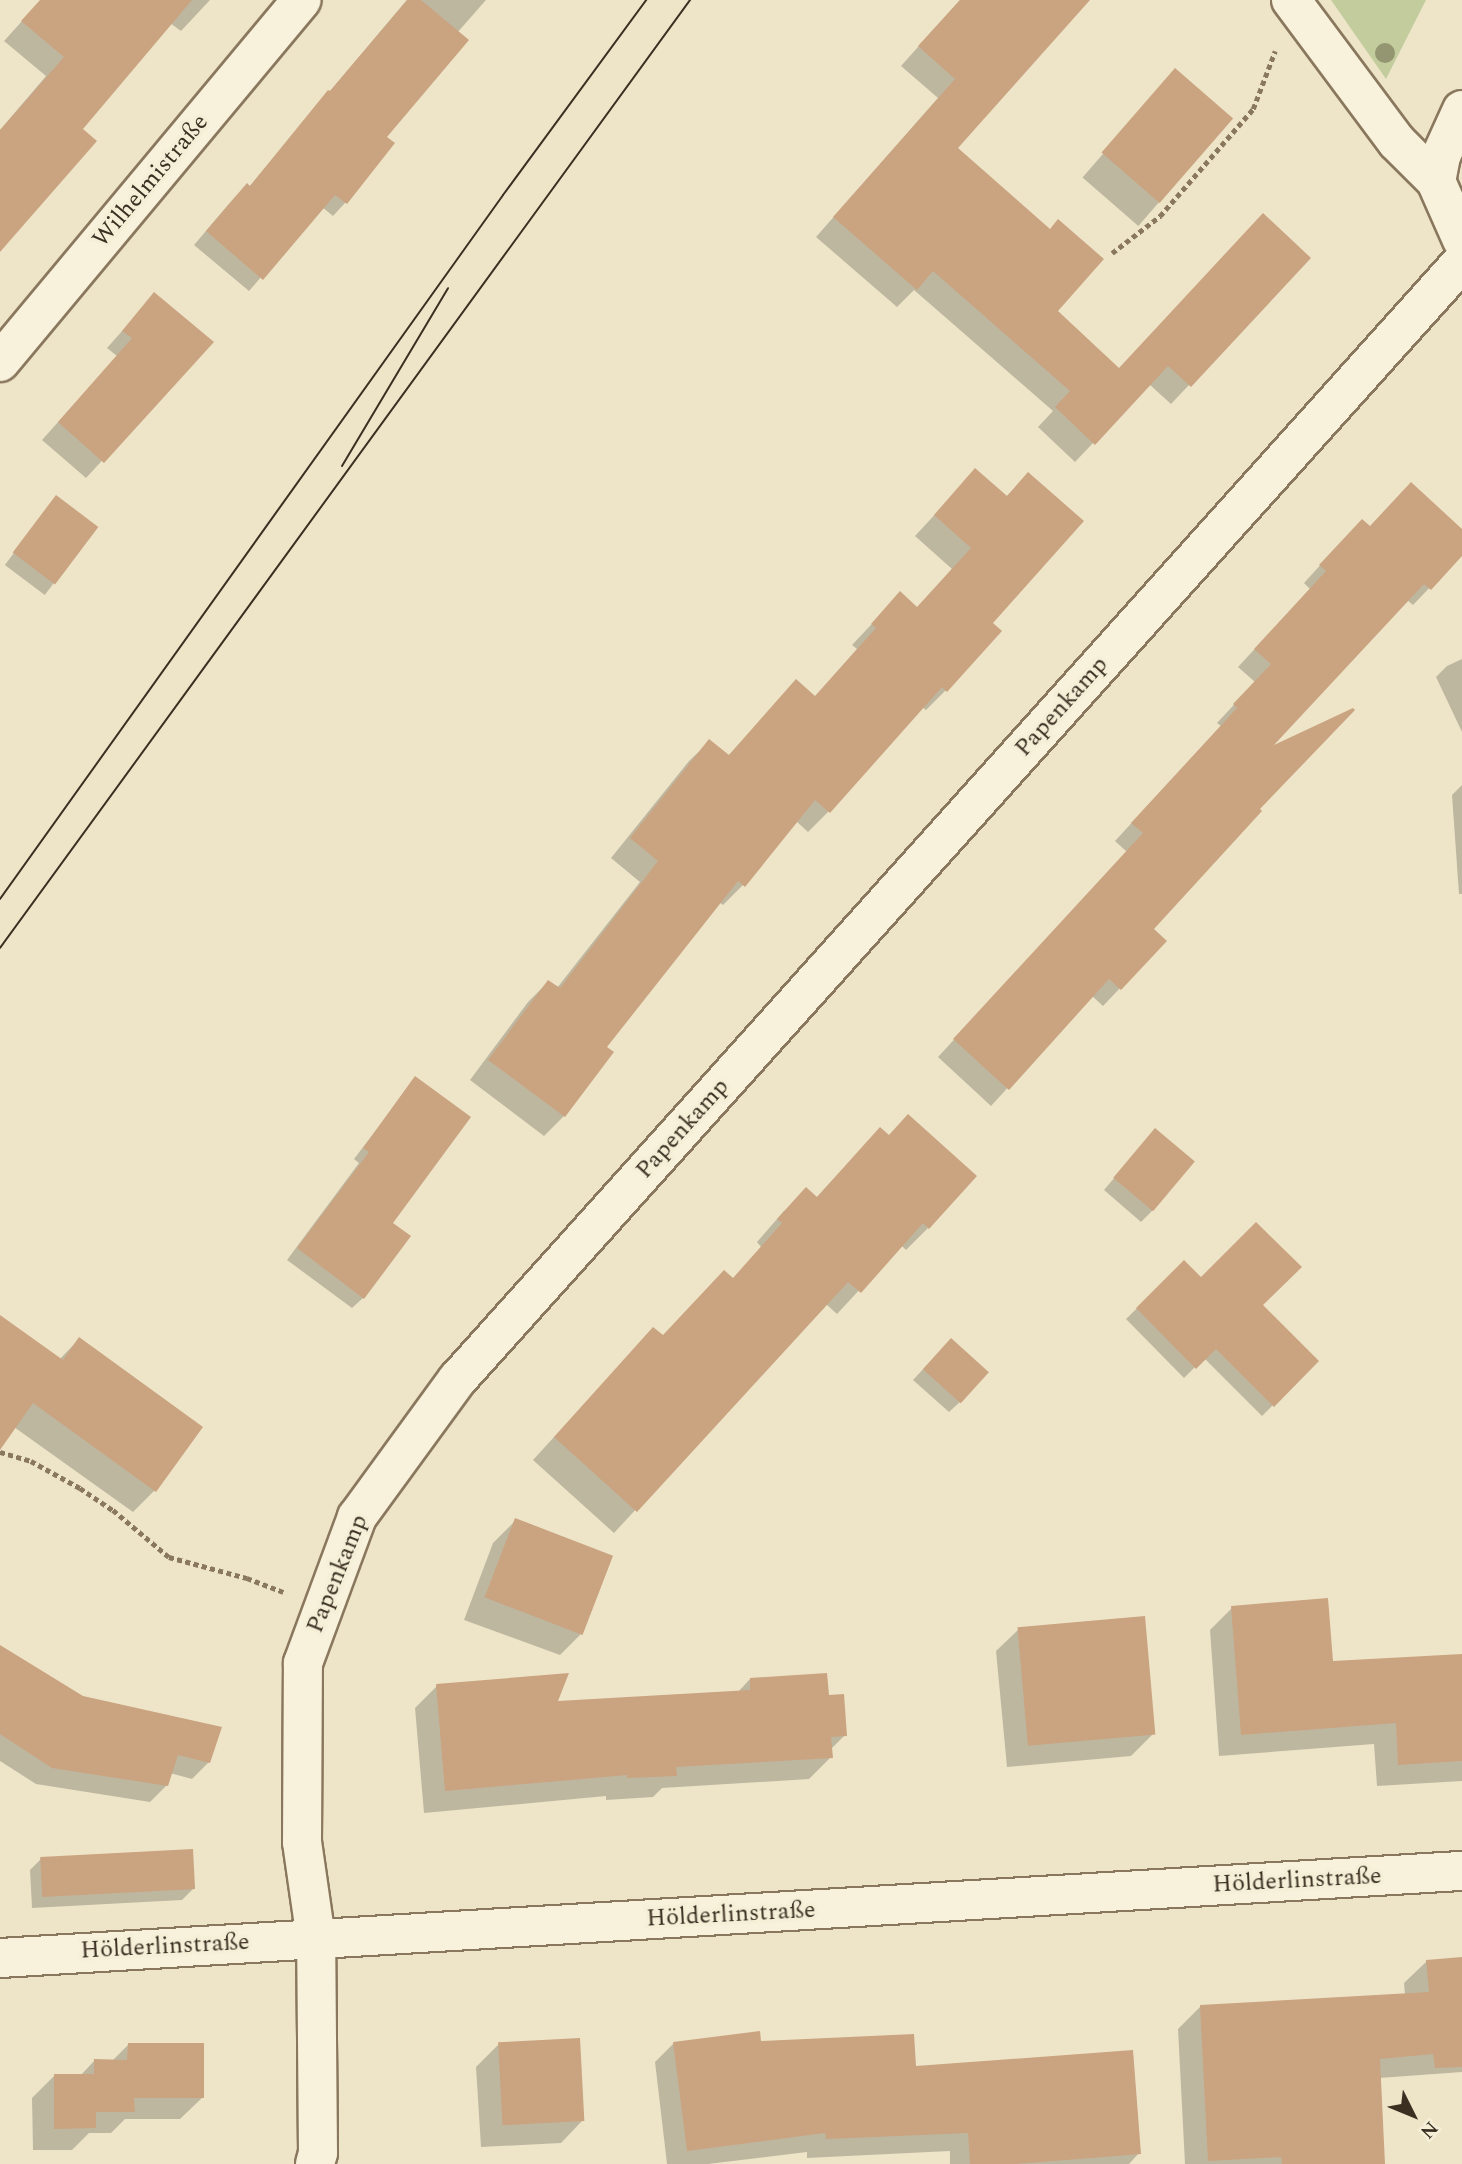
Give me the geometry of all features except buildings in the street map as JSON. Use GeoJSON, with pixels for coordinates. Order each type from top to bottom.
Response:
{"type":"FeatureCollection","features":[{"type":"Feature","properties":{"kind":"street","name":"Wilhelmistraße"},"geometry":{"type":"LineString","coordinates":[[0,362],[302,0]]}},
{"type":"Feature","properties":{"kind":"street"},"geometry":{"type":"LineString","coordinates":[[1291,0],[1397,142],[1436,181],[1462,240]]}},
{"type":"Feature","properties":{"kind":"street"},"geometry":{"type":"LineString","coordinates":[[1436,181],[1441,156],[1462,110]]}},
{"type":"Feature","properties":{"kind":"street","name":"Papenkamp"},"geometry":{"type":"LineString","coordinates":[[315,2164],[318,2153],[316,1939],[302,1842],[303,1663],[357,1517],[457,1380],[1462,262]]}},
{"type":"Feature","properties":{"kind":"street","name":"Hölderlinstraße"},"geometry":{"type":"LineString","coordinates":[[0,1958],[1462,1871]]}},
{"type":"Feature","properties":{"kind":"path"},"geometry":{"type":"LineString","coordinates":[[1112,253],[1160,216],[1253,109],[1270,63]]}},
{"type":"Feature","properties":{"kind":"path"},"geometry":{"type":"LineString","coordinates":[[0,1452],[32,1461],[80,1488],[113,1510],[169,1557],[247,1578],[323,1609]]}},
{"type":"Feature","properties":{"kind":"green space"},"geometry":{"type":"Polygon","coordinates":[[[1331,0],[1426,0],[1386,79],[1331,0]]]}},
{"type":"Feature","properties":{"kind":"tram line"},"geometry":{"type":"LineString","coordinates":[[0,899],[503,195],[646,0]]}},
{"type":"Feature","properties":{"kind":"tram line"},"geometry":{"type":"LineString","coordinates":[[0,948],[690,0]]}},
{"type":"Feature","properties":{"kind":"tram line"},"geometry":{"type":"LineString","coordinates":[[342,466],[448,288]]}}]}
